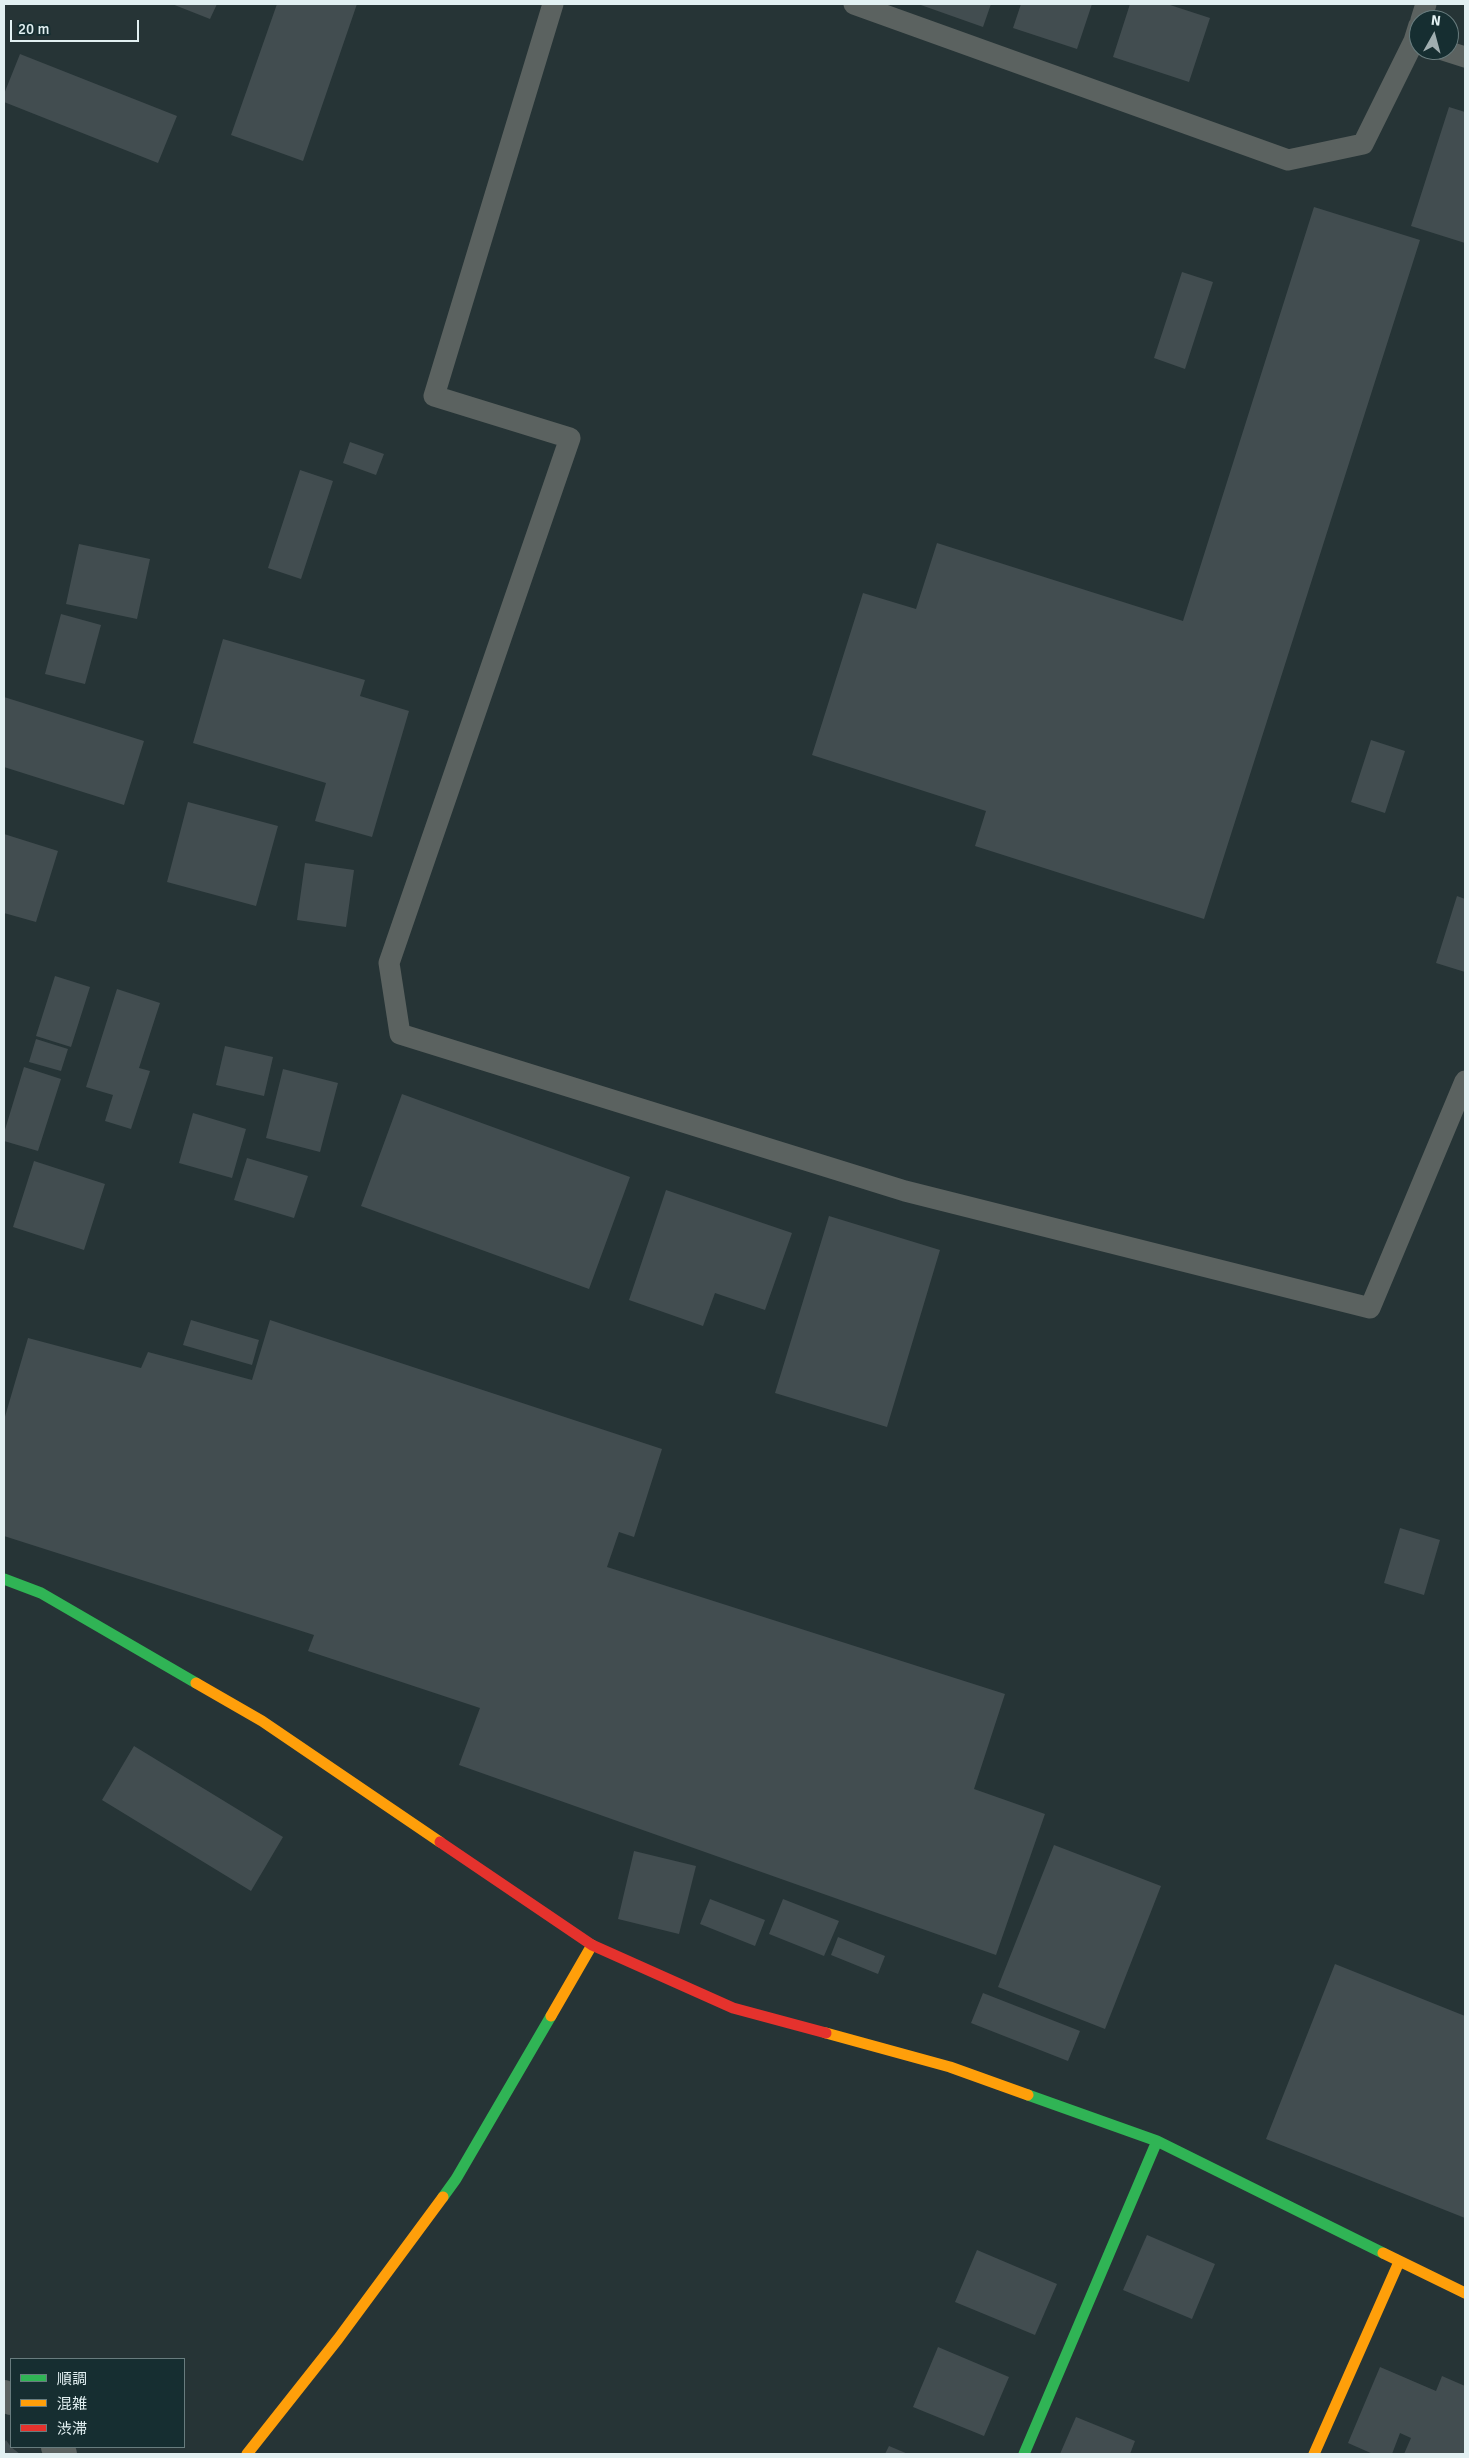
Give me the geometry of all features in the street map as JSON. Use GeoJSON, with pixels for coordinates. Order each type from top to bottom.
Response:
{"type":"FeatureCollection","features":[{"type":"Feature","properties":{"kind":"street"},"geometry":{"type":"LineString","coordinates":[[4,1579],[41,1593],[262,1722],[592,1945],[733,2008],[950,2067],[1157,2141],[1465,2293]]}},
{"type":"Feature","properties":{"kind":"street"},"geometry":{"type":"LineString","coordinates":[[247,2454],[338,2339],[456,2179],[592,1945]]}},
{"type":"Feature","properties":{"kind":"street"},"geometry":{"type":"LineString","coordinates":[[1024,2454],[1157,2141]]}},
{"type":"Feature","properties":{"kind":"street"},"geometry":{"type":"LineString","coordinates":[[1314,2454],[1399,2262]]}},
{"type":"Feature","properties":{"kind":"lane"},"geometry":{"type":"LineString","coordinates":[[553,4],[434,396],[570,438],[389,963],[400,1034],[904,1191],[1370,1308],[1465,1081]]}},
{"type":"Feature","properties":{"kind":"lane"},"geometry":{"type":"LineString","coordinates":[[854,4],[1288,160],[1363,144],[1409,52]]}},
{"type":"Feature","properties":{"kind":"building"},"geometry":{"type":"Polygon","coordinates":[[[172,4],[217,4],[210,19],[172,4]]]}},
{"type":"Feature","properties":{"kind":"building"},"geometry":{"type":"Polygon","coordinates":[[[277,4],[357,4],[303,161],[231,135],[277,4]]]}},
{"type":"Feature","properties":{"kind":"building"},"geometry":{"type":"Polygon","coordinates":[[[918,4],[991,4],[983,27],[918,4]]]}},
{"type":"Feature","properties":{"kind":"building"},"geometry":{"type":"Polygon","coordinates":[[[1021,4],[1092,4],[1077,49],[1013,28],[1021,4]]]}},
{"type":"Feature","properties":{"kind":"building"},"geometry":{"type":"Polygon","coordinates":[[[1130,4],[1167,4],[1210,18],[1189,82],[1113,57],[1130,4]]]}},
{"type":"Feature","properties":{"kind":"building"},"geometry":{"type":"Polygon","coordinates":[[[20,54],[177,116],[158,163],[4,102],[4,94],[20,54]]]}},
{"type":"Feature","properties":{"kind":"building"},"geometry":{"type":"Polygon","coordinates":[[[1449,107],[1465,112],[1465,243],[1411,226],[1449,107]]]}},
{"type":"Feature","properties":{"kind":"building"},"geometry":{"type":"Polygon","coordinates":[[[1314,207],[1420,240],[1204,919],[975,846],[986,811],[812,755],[863,593],[916,609],[937,543],[1183,621],[1314,207]]]}},
{"type":"Feature","properties":{"kind":"building"},"geometry":{"type":"Polygon","coordinates":[[[1182,272],[1213,282],[1185,369],[1154,358],[1182,272]]]}},
{"type":"Feature","properties":{"kind":"building"},"geometry":{"type":"Polygon","coordinates":[[[350,442],[384,454],[376,475],[343,463],[350,442]]]}},
{"type":"Feature","properties":{"kind":"building"},"geometry":{"type":"Polygon","coordinates":[[[300,470],[333,481],[301,579],[268,568],[300,470]]]}},
{"type":"Feature","properties":{"kind":"building"},"geometry":{"type":"Polygon","coordinates":[[[79,544],[150,559],[137,619],[66,604],[79,544]]]}},
{"type":"Feature","properties":{"kind":"building"},"geometry":{"type":"Polygon","coordinates":[[[61,614],[101,625],[85,684],[45,674],[61,614]]]}},
{"type":"Feature","properties":{"kind":"building"},"geometry":{"type":"Polygon","coordinates":[[[223,639],[365,680],[360,696],[409,711],[372,837],[315,821],[326,783],[193,743],[223,639]]]}},
{"type":"Feature","properties":{"kind":"building"},"geometry":{"type":"Polygon","coordinates":[[[4,697],[144,741],[124,805],[4,767],[4,697]]]}},
{"type":"Feature","properties":{"kind":"building"},"geometry":{"type":"Polygon","coordinates":[[[1371,740],[1405,751],[1385,813],[1351,802],[1371,740]]]}},
{"type":"Feature","properties":{"kind":"building"},"geometry":{"type":"Polygon","coordinates":[[[188,802],[278,826],[256,906],[167,882],[188,802]]]}},
{"type":"Feature","properties":{"kind":"building"},"geometry":{"type":"Polygon","coordinates":[[[4,834],[58,851],[36,922],[4,913],[4,834]]]}},
{"type":"Feature","properties":{"kind":"building"},"geometry":{"type":"Polygon","coordinates":[[[305,863],[354,870],[346,927],[297,920],[305,863]]]}},
{"type":"Feature","properties":{"kind":"building"},"geometry":{"type":"Polygon","coordinates":[[[1457,896],[1465,899],[1465,972],[1436,963],[1457,896]]]}},
{"type":"Feature","properties":{"kind":"building"},"geometry":{"type":"Polygon","coordinates":[[[55,976],[90,987],[71,1047],[36,1036],[55,976]]]}},
{"type":"Feature","properties":{"kind":"building"},"geometry":{"type":"Polygon","coordinates":[[[117,989],[160,1003],[139,1068],[150,1071],[131,1129],[105,1121],[113,1095],[86,1087],[117,989]]]}},
{"type":"Feature","properties":{"kind":"building"},"geometry":{"type":"Polygon","coordinates":[[[36,1039],[68,1049],[61,1071],[29,1062],[36,1039]]]}},
{"type":"Feature","properties":{"kind":"building"},"geometry":{"type":"Polygon","coordinates":[[[225,1046],[273,1057],[264,1096],[216,1085],[225,1046]]]}},
{"type":"Feature","properties":{"kind":"building"},"geometry":{"type":"Polygon","coordinates":[[[24,1067],[61,1079],[38,1151],[4,1141],[4,1133],[24,1067]]]}},
{"type":"Feature","properties":{"kind":"building"},"geometry":{"type":"Polygon","coordinates":[[[283,1069],[338,1083],[320,1152],[266,1138],[283,1069]]]}},
{"type":"Feature","properties":{"kind":"building"},"geometry":{"type":"Polygon","coordinates":[[[402,1094],[630,1177],[589,1289],[361,1206],[402,1094]]]}},
{"type":"Feature","properties":{"kind":"building"},"geometry":{"type":"Polygon","coordinates":[[[193,1113],[246,1129],[232,1178],[179,1163],[193,1113]]]}},
{"type":"Feature","properties":{"kind":"building"},"geometry":{"type":"Polygon","coordinates":[[[247,1158],[308,1176],[294,1218],[234,1200],[247,1158]]]}},
{"type":"Feature","properties":{"kind":"building"},"geometry":{"type":"Polygon","coordinates":[[[34,1161],[105,1184],[84,1250],[13,1227],[34,1161]]]}},
{"type":"Feature","properties":{"kind":"building"},"geometry":{"type":"Polygon","coordinates":[[[666,1190],[792,1233],[765,1310],[715,1293],[703,1326],[629,1300],[666,1190]]]}},
{"type":"Feature","properties":{"kind":"building"},"geometry":{"type":"Polygon","coordinates":[[[829,1216],[940,1250],[887,1427],[775,1393],[829,1216]]]}},
{"type":"Feature","properties":{"kind":"building"},"geometry":{"type":"Polygon","coordinates":[[[191,1320],[259,1340],[252,1365],[183,1345],[191,1320]]]}},
{"type":"Feature","properties":{"kind":"building"},"geometry":{"type":"Polygon","coordinates":[[[270,1320],[662,1449],[634,1537],[619,1532],[607,1567],[1005,1694],[974,1789],[1045,1814],[996,1955],[459,1765],[480,1708],[308,1651],[314,1635],[4,1536],[4,1420],[28,1338],[141,1368],[148,1352],[252,1380],[270,1320]]]}},
{"type":"Feature","properties":{"kind":"building"},"geometry":{"type":"Polygon","coordinates":[[[1400,1528],[1440,1540],[1424,1595],[1384,1583],[1400,1528]]]}},
{"type":"Feature","properties":{"kind":"building"},"geometry":{"type":"Polygon","coordinates":[[[134,1746],[283,1837],[251,1891],[102,1800],[134,1746]]]}},
{"type":"Feature","properties":{"kind":"building"},"geometry":{"type":"Polygon","coordinates":[[[1054,1845],[1161,1886],[1105,2029],[998,1987],[1054,1845]]]}},
{"type":"Feature","properties":{"kind":"building"},"geometry":{"type":"Polygon","coordinates":[[[634,1851],[696,1866],[679,1934],[618,1919],[634,1851]]]}},
{"type":"Feature","properties":{"kind":"building"},"geometry":{"type":"Polygon","coordinates":[[[710,1899],[765,1920],[755,1946],[700,1924],[710,1899]]]}},
{"type":"Feature","properties":{"kind":"building"},"geometry":{"type":"Polygon","coordinates":[[[783,1899],[839,1921],[824,1956],[769,1934],[783,1899]]]}},
{"type":"Feature","properties":{"kind":"building"},"geometry":{"type":"Polygon","coordinates":[[[838,1937],[885,1956],[878,1974],[831,1955],[838,1937]]]}},
{"type":"Feature","properties":{"kind":"building"},"geometry":{"type":"Polygon","coordinates":[[[1335,1964],[1465,2016],[1465,2218],[1266,2139],[1335,1964]]]}},
{"type":"Feature","properties":{"kind":"building"},"geometry":{"type":"Polygon","coordinates":[[[983,1993],[1080,2031],[1068,2061],[971,2023],[983,1993]]]}},
{"type":"Feature","properties":{"kind":"building"},"geometry":{"type":"Polygon","coordinates":[[[1147,2235],[1215,2264],[1192,2319],[1123,2290],[1147,2235]]]}},
{"type":"Feature","properties":{"kind":"building"},"geometry":{"type":"Polygon","coordinates":[[[977,2250],[1057,2284],[1035,2335],[955,2302],[977,2250]]]}},
{"type":"Feature","properties":{"kind":"building"},"geometry":{"type":"Polygon","coordinates":[[[938,2347],[1009,2377],[984,2436],[913,2407],[938,2347]]]}},
{"type":"Feature","properties":{"kind":"building"},"geometry":{"type":"Polygon","coordinates":[[[1380,2367],[1436,2391],[1442,2376],[1465,2386],[1465,2454],[1404,2454],[1411,2438],[1400,2433],[1392,2454],[1373,2454],[1348,2443],[1380,2367]]]}},
{"type":"Feature","properties":{"kind":"building"},"geometry":{"type":"Polygon","coordinates":[[[1076,2417],[1135,2441],[1130,2454],[1060,2454],[1076,2417]]]}},
{"type":"Feature","properties":{"kind":"building"},"geometry":{"type":"Polygon","coordinates":[[[6,2440],[10,2448],[20,2454],[4,2454],[4,2443],[6,2440]]]}},
{"type":"Feature","properties":{"kind":"building"},"geometry":{"type":"Polygon","coordinates":[[[889,2446],[908,2454],[885,2454],[889,2446]]]}},
{"type":"Feature","properties":{"kind":"traffic: fast"},"geometry":{"type":"LineString","coordinates":[[4,1579],[41,1593],[196,1683]]}},
{"type":"Feature","properties":{"kind":"traffic: fast"},"geometry":{"type":"LineString","coordinates":[[443,2197],[456,2179],[551,2016]]}},
{"type":"Feature","properties":{"kind":"traffic: fast"},"geometry":{"type":"LineString","coordinates":[[1028,2095],[1157,2141],[1383,2253]]}},
{"type":"Feature","properties":{"kind":"traffic: fast"},"geometry":{"type":"LineString","coordinates":[[1024,2454],[1157,2141]]}},
{"type":"Feature","properties":{"kind":"traffic: slow"},"geometry":{"type":"LineString","coordinates":[[196,1683],[262,1721],[440,1842]]}},
{"type":"Feature","properties":{"kind":"traffic: slow"},"geometry":{"type":"LineString","coordinates":[[551,2016],[592,1945]]}},
{"type":"Feature","properties":{"kind":"traffic: slow"},"geometry":{"type":"LineString","coordinates":[[826,2033],[950,2067],[1028,2095]]}},
{"type":"Feature","properties":{"kind":"traffic: slow"},"geometry":{"type":"LineString","coordinates":[[247,2454],[338,2339],[443,2197]]}},
{"type":"Feature","properties":{"kind":"traffic: slow"},"geometry":{"type":"LineString","coordinates":[[1383,2253],[1465,2293]]}},
{"type":"Feature","properties":{"kind":"traffic: slow"},"geometry":{"type":"LineString","coordinates":[[1314,2454],[1399,2262]]}},
{"type":"Feature","properties":{"kind":"traffic: jam"},"geometry":{"type":"LineString","coordinates":[[440,1842],[592,1945],[733,2008],[826,2033]]}}]}
